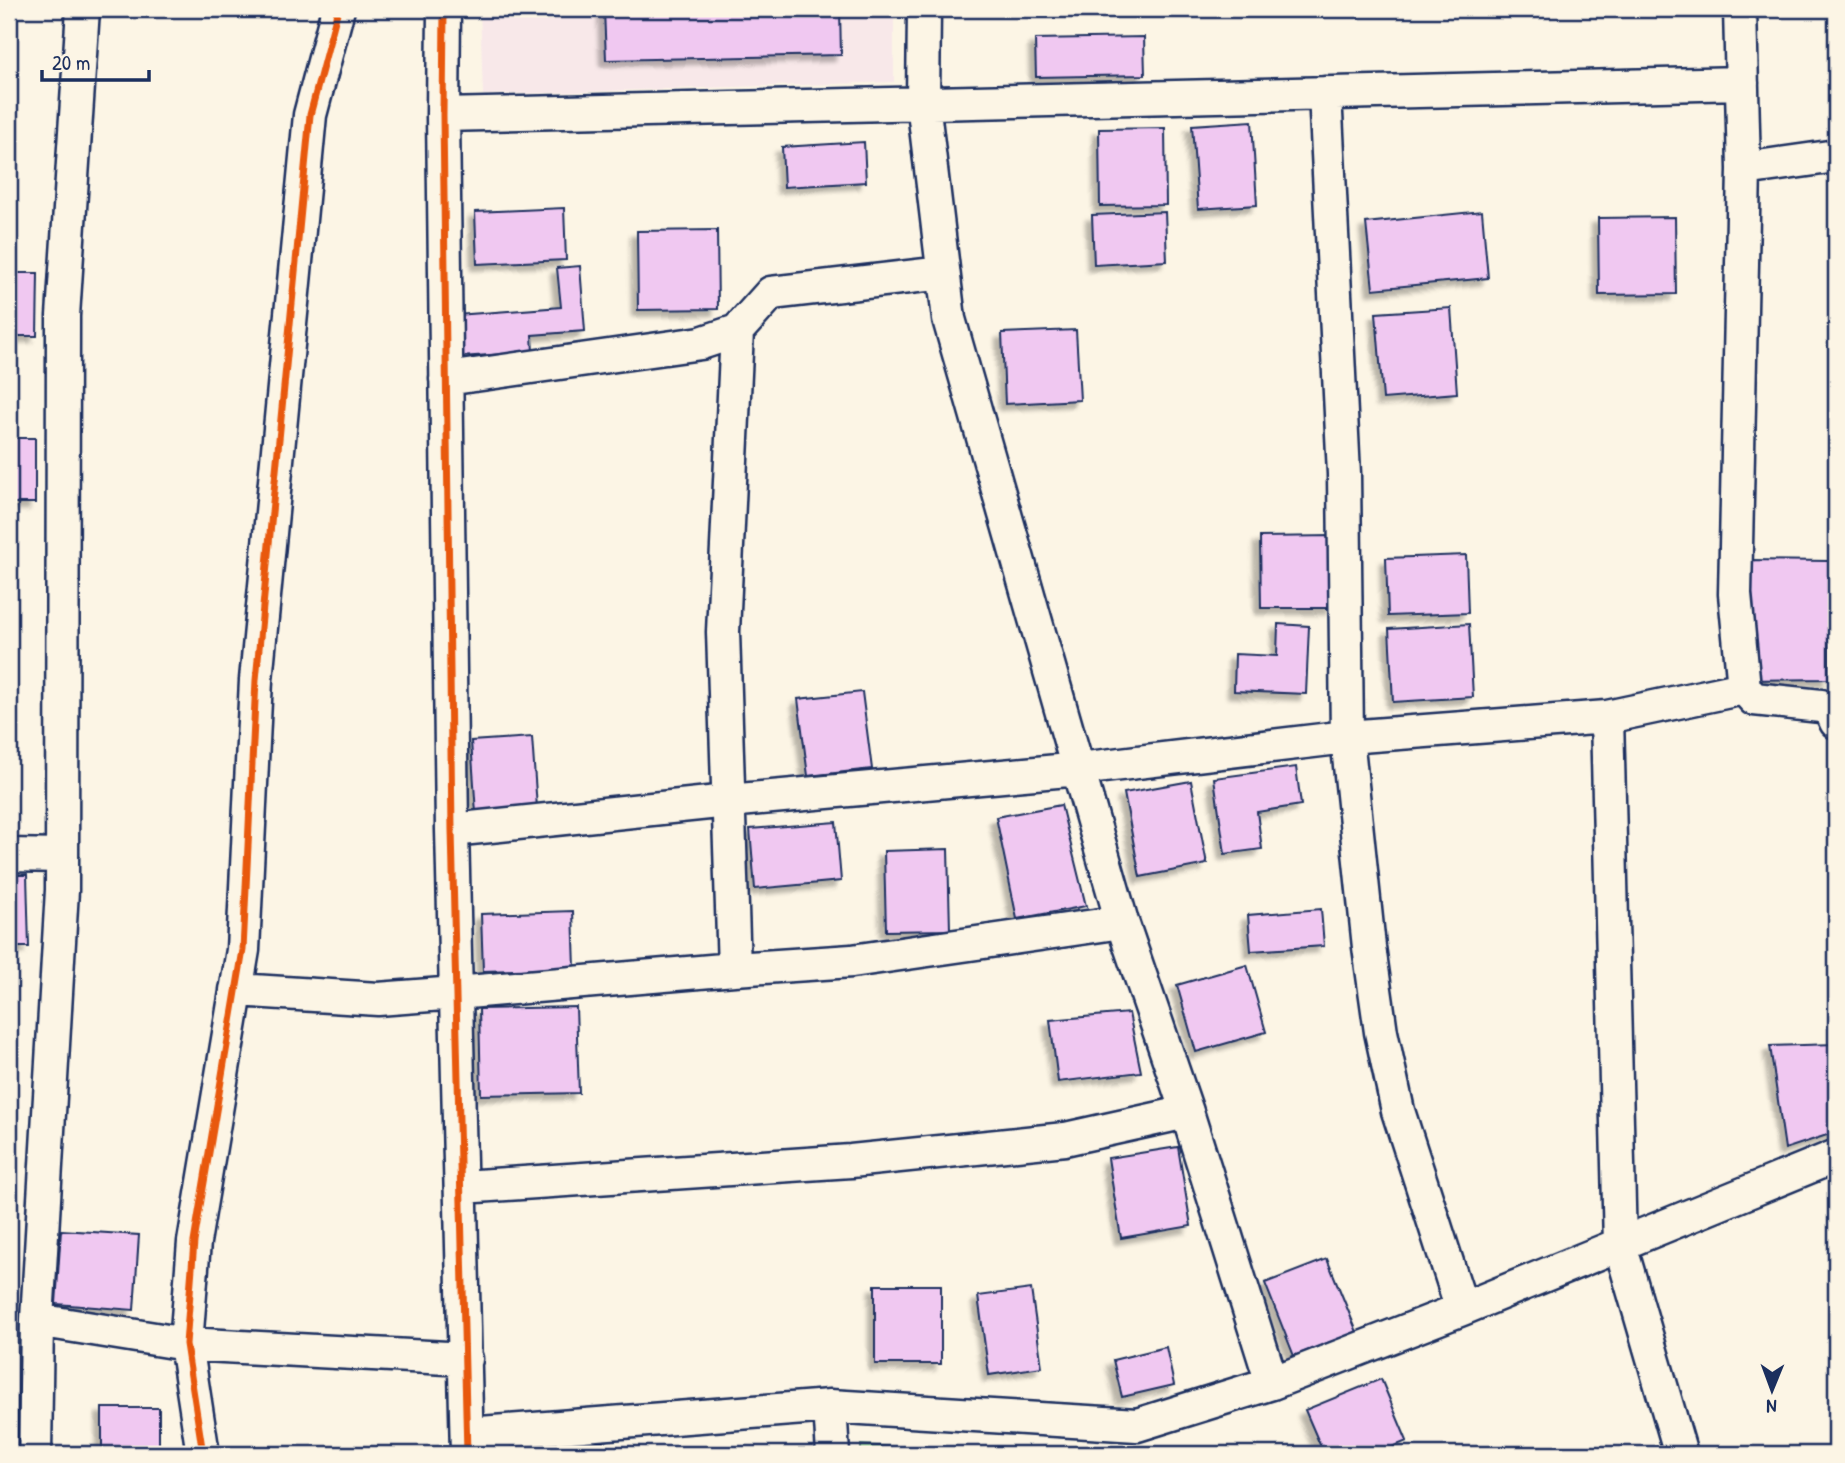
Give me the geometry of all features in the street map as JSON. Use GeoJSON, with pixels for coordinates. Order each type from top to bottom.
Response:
{"type":"FeatureCollection","features":[{"type":"Feature","properties":{"kind":"street"},"geometry":{"type":"LineString","coordinates":[[35,1454],[37,1320],[62,890],[63,316],[83,9]]}},
{"type":"Feature","properties":{"kind":"street"},"geometry":{"type":"LineString","coordinates":[[203,1454],[186,1344],[194,1242],[243,950],[256,680],[310,115],[338,9]]}},
{"type":"Feature","properties":{"kind":"street"},"geometry":{"type":"LineString","coordinates":[[444,9],[452,830],[468,1444],[830,1406],[1137,1440],[1272,1382],[1462,1309],[1836,1156]]}},
{"type":"Feature","properties":{"kind":"street"},"geometry":{"type":"LineString","coordinates":[[924,9],[923,102],[949,319],[1122,922],[1187,1112],[1272,1382]]}},
{"type":"Feature","properties":{"kind":"street"},"geometry":{"type":"LineString","coordinates":[[1740,9],[1744,169],[1735,594],[1744,688],[1754,699],[1821,706],[1831,711],[1836,722]]}},
{"type":"Feature","properties":{"kind":"street"},"geometry":{"type":"LineString","coordinates":[[443,115],[1742,83]]}},
{"type":"Feature","properties":{"kind":"street"},"geometry":{"type":"LineString","coordinates":[[1325,93],[1344,474],[1347,737],[1381,1032],[1398,1111],[1462,1309]]}},
{"type":"Feature","properties":{"kind":"street"},"geometry":{"type":"LineString","coordinates":[[1744,169],[1836,156]]}},
{"type":"Feature","properties":{"kind":"street"},"geometry":{"type":"LineString","coordinates":[[446,379],[701,343],[737,331],[771,293],[943,273]]}},
{"type":"Feature","properties":{"kind":"street"},"geometry":{"type":"LineString","coordinates":[[734,969],[723,632],[737,331]]}},
{"type":"Feature","properties":{"kind":"street"},"geometry":{"type":"LineString","coordinates":[[452,830],[728,801],[1079,769],[1347,737],[1607,717],[1744,688]]}},
{"type":"Feature","properties":{"kind":"street"},"geometry":{"type":"LineString","coordinates":[[1607,717],[1620,1245],[1681,1454]]}},
{"type":"Feature","properties":{"kind":"street"},"geometry":{"type":"LineString","coordinates":[[9,855],[62,856]]}},
{"type":"Feature","properties":{"kind":"street"},"geometry":{"type":"LineString","coordinates":[[236,990],[378,999],[852,961],[1122,922]]}},
{"type":"Feature","properties":{"kind":"street"},"geometry":{"type":"LineString","coordinates":[[462,1187],[851,1161],[1038,1142],[1065,1139],[1187,1112]]}},
{"type":"Feature","properties":{"kind":"street"},"geometry":{"type":"LineString","coordinates":[[37,1320],[186,1344],[466,1359]]}},
{"type":"Feature","properties":{"kind":"street"},"geometry":{"type":"LineString","coordinates":[[830,1406],[833,1454]]}},
{"type":"Feature","properties":{"kind":"shaded area"},"geometry":{"type":"Polygon","coordinates":[[[480,9],[894,9],[894,82],[483,95],[480,9]]]}},
{"type":"Feature","properties":{"kind":"green space"},"geometry":{"type":"Polygon","coordinates":[[[861,1445],[1017,1454],[861,1454],[861,1445]]]}},
{"type":"Feature","properties":{"kind":"building"},"geometry":{"type":"Polygon","coordinates":[[[604,9],[840,9],[841,55],[606,60],[604,9]]]}},
{"type":"Feature","properties":{"kind":"building"},"geometry":{"type":"Polygon","coordinates":[[[1144,37],[1145,75],[1036,77],[1035,39],[1144,37]]]}},
{"type":"Feature","properties":{"kind":"building"},"geometry":{"type":"Polygon","coordinates":[[[1252,121],[1257,205],[1198,209],[1192,125],[1252,121]]]}},
{"type":"Feature","properties":{"kind":"building"},"geometry":{"type":"Polygon","coordinates":[[[1165,128],[1166,205],[1100,206],[1099,129],[1165,128]]]}},
{"type":"Feature","properties":{"kind":"building"},"geometry":{"type":"Polygon","coordinates":[[[864,142],[866,182],[784,187],[782,147],[864,142]]]}},
{"type":"Feature","properties":{"kind":"building"},"geometry":{"type":"Polygon","coordinates":[[[564,208],[566,260],[477,264],[475,212],[564,208]]]}},
{"type":"Feature","properties":{"kind":"building"},"geometry":{"type":"Polygon","coordinates":[[[1482,211],[1488,278],[1373,289],[1366,223],[1482,211]]]}},
{"type":"Feature","properties":{"kind":"building"},"geometry":{"type":"Polygon","coordinates":[[[1165,212],[1167,261],[1094,265],[1092,215],[1165,212]]]}},
{"type":"Feature","properties":{"kind":"building"},"geometry":{"type":"Polygon","coordinates":[[[1675,217],[1676,294],[1599,295],[1598,218],[1675,217]]]}},
{"type":"Feature","properties":{"kind":"building"},"geometry":{"type":"Polygon","coordinates":[[[717,230],[718,309],[638,310],[637,231],[717,230]]]}},
{"type":"Feature","properties":{"kind":"building"},"geometry":{"type":"Polygon","coordinates":[[[580,266],[585,331],[532,335],[533,352],[460,357],[457,315],[561,307],[557,268],[580,266]]]}},
{"type":"Feature","properties":{"kind":"building"},"geometry":{"type":"Polygon","coordinates":[[[9,273],[38,273],[37,336],[9,336],[9,273]]]}},
{"type":"Feature","properties":{"kind":"building"},"geometry":{"type":"Polygon","coordinates":[[[1451,308],[1457,393],[1383,399],[1376,313],[1451,308]]]}},
{"type":"Feature","properties":{"kind":"building"},"geometry":{"type":"Polygon","coordinates":[[[1076,330],[1080,400],[1005,404],[1002,333],[1076,330]]]}},
{"type":"Feature","properties":{"kind":"building"},"geometry":{"type":"Polygon","coordinates":[[[9,438],[35,438],[35,503],[9,503],[9,438]]]}},
{"type":"Feature","properties":{"kind":"building"},"geometry":{"type":"Polygon","coordinates":[[[1332,536],[1332,608],[1261,608],[1260,537],[1332,536]]]}},
{"type":"Feature","properties":{"kind":"building"},"geometry":{"type":"Polygon","coordinates":[[[1466,555],[1468,613],[1388,616],[1386,558],[1466,555]]]}},
{"type":"Feature","properties":{"kind":"building"},"geometry":{"type":"Polygon","coordinates":[[[1749,560],[1829,561],[1829,679],[1748,680],[1749,560]]]}},
{"type":"Feature","properties":{"kind":"building"},"geometry":{"type":"Polygon","coordinates":[[[1278,624],[1309,626],[1306,694],[1234,691],[1235,654],[1277,656],[1278,624]]]}},
{"type":"Feature","properties":{"kind":"building"},"geometry":{"type":"Polygon","coordinates":[[[1469,624],[1473,697],[1393,702],[1389,629],[1469,624]]]}},
{"type":"Feature","properties":{"kind":"building"},"geometry":{"type":"Polygon","coordinates":[[[862,692],[872,769],[808,776],[798,699],[862,692]]]}},
{"type":"Feature","properties":{"kind":"building"},"geometry":{"type":"Polygon","coordinates":[[[532,737],[537,808],[476,813],[471,741],[532,737]]]}},
{"type":"Feature","properties":{"kind":"building"},"geometry":{"type":"Polygon","coordinates":[[[1296,767],[1301,805],[1257,812],[1262,849],[1225,854],[1214,778],[1296,767]]]}},
{"type":"Feature","properties":{"kind":"building"},"geometry":{"type":"Polygon","coordinates":[[[1191,781],[1207,864],[1140,877],[1124,793],[1191,781]]]}},
{"type":"Feature","properties":{"kind":"building"},"geometry":{"type":"Polygon","coordinates":[[[1061,805],[1086,906],[1017,919],[996,817],[1061,805]]]}},
{"type":"Feature","properties":{"kind":"building"},"geometry":{"type":"Polygon","coordinates":[[[836,822],[841,881],[755,889],[750,829],[836,822]]]}},
{"type":"Feature","properties":{"kind":"building"},"geometry":{"type":"Polygon","coordinates":[[[948,849],[950,930],[886,931],[884,851],[948,849]]]}},
{"type":"Feature","properties":{"kind":"building"},"geometry":{"type":"Polygon","coordinates":[[[9,875],[27,875],[29,947],[9,947],[9,875]]]}},
{"type":"Feature","properties":{"kind":"building"},"geometry":{"type":"Polygon","coordinates":[[[1321,909],[1324,946],[1251,951],[1248,915],[1321,909]]]}},
{"type":"Feature","properties":{"kind":"building"},"geometry":{"type":"Polygon","coordinates":[[[573,911],[575,968],[483,971],[481,914],[573,911]]]}},
{"type":"Feature","properties":{"kind":"building"},"geometry":{"type":"Polygon","coordinates":[[[1247,965],[1266,1032],[1196,1052],[1177,985],[1247,965]]]}},
{"type":"Feature","properties":{"kind":"building"},"geometry":{"type":"Polygon","coordinates":[[[576,1007],[579,1093],[481,1095],[479,1009],[576,1007]]]}},
{"type":"Feature","properties":{"kind":"building"},"geometry":{"type":"Polygon","coordinates":[[[1129,1013],[1141,1072],[1058,1082],[1050,1020],[1129,1013]]]}},
{"type":"Feature","properties":{"kind":"building"},"geometry":{"type":"Polygon","coordinates":[[[1836,1044],[1836,1132],[1785,1149],[1770,1046],[1836,1044]]]}},
{"type":"Feature","properties":{"kind":"building"},"geometry":{"type":"Polygon","coordinates":[[[1178,1147],[1191,1226],[1121,1238],[1108,1158],[1178,1147]]]}},
{"type":"Feature","properties":{"kind":"building"},"geometry":{"type":"Polygon","coordinates":[[[61,1230],[139,1235],[134,1310],[56,1304],[61,1230]]]}},
{"type":"Feature","properties":{"kind":"building"},"geometry":{"type":"Polygon","coordinates":[[[1327,1259],[1357,1332],[1294,1356],[1265,1283],[1327,1259]]]}},
{"type":"Feature","properties":{"kind":"building"},"geometry":{"type":"Polygon","coordinates":[[[875,1285],[941,1285],[941,1364],[875,1364],[875,1285]]]}},
{"type":"Feature","properties":{"kind":"building"},"geometry":{"type":"Polygon","coordinates":[[[1031,1289],[1042,1367],[989,1375],[978,1296],[1031,1289]]]}},
{"type":"Feature","properties":{"kind":"building"},"geometry":{"type":"Polygon","coordinates":[[[1166,1347],[1174,1385],[1122,1397],[1113,1360],[1166,1347]]]}},
{"type":"Feature","properties":{"kind":"building"},"geometry":{"type":"Polygon","coordinates":[[[1381,1379],[1407,1441],[1375,1454],[1324,1454],[1305,1410],[1381,1379]]]}},
{"type":"Feature","properties":{"kind":"building"},"geometry":{"type":"Polygon","coordinates":[[[102,1408],[159,1408],[159,1454],[102,1454],[102,1408]]]}},
{"type":"Feature","properties":{"kind":"building"},"geometry":{"type":"Polygon","coordinates":[[[574,1442],[574,1454],[490,1454],[489,1444],[574,1442]]]}},
{"type":"Feature","properties":{"kind":"cycle path"},"geometry":{"type":"LineString","coordinates":[[203,1454],[186,1344],[194,1242],[243,950],[256,680],[310,115],[338,9]]}},
{"type":"Feature","properties":{"kind":"cycle path"},"geometry":{"type":"LineString","coordinates":[[444,9],[452,830],[467,1454]]}}]}
